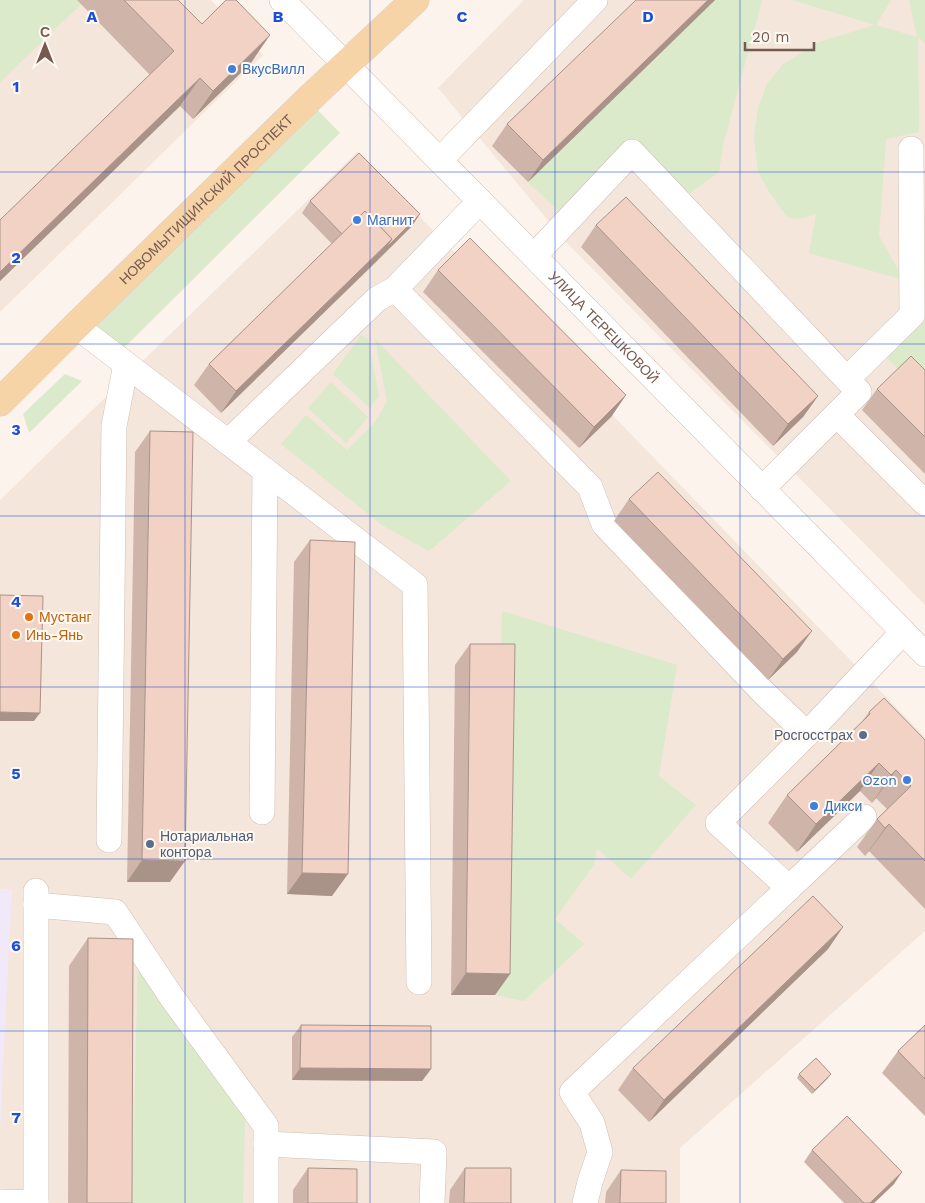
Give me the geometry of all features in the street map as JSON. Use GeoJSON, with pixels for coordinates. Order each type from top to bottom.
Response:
{"type":"FeatureCollection","features":[{"type":"Feature","properties":{"kind":"main road","name":"НОВОМЫТИЩИНСКИЙ ПРОСПЕКТ"},"geometry":{"type":"LineString","coordinates":[[0,402],[345,64],[415,0]]}},
{"type":"Feature","properties":{"kind":"street","name":"УЛИЦА ТЕРЕШКОВОЙ"},"geometry":{"type":"LineString","coordinates":[[282,0],[925,654]]}},
{"type":"Feature","properties":{"kind":"street"},"geometry":{"type":"LineString","coordinates":[[440,160],[595,0]]}},
{"type":"Feature","properties":{"kind":"street"},"geometry":{"type":"LineString","coordinates":[[847,379],[912,315],[911,149]]}},
{"type":"Feature","properties":{"kind":"street"},"geometry":{"type":"LineString","coordinates":[[534,256],[632,152],[859,392],[762,489]]}},
{"type":"Feature","properties":{"kind":"street"},"geometry":{"type":"LineString","coordinates":[[228,442],[377,299],[396,289],[480,201]]}},
{"type":"Feature","properties":{"kind":"street"},"geometry":{"type":"LineString","coordinates":[[396,289],[590,487],[604,524],[762,691],[807,734]]}},
{"type":"Feature","properties":{"kind":"street"},"geometry":{"type":"LineString","coordinates":[[76,326],[415,585],[419,982]]}},
{"type":"Feature","properties":{"kind":"street"},"geometry":{"type":"LineString","coordinates":[[109,840],[114,426],[126,364]]}},
{"type":"Feature","properties":{"kind":"street"},"geometry":{"type":"LineString","coordinates":[[836,415],[925,502]]}},
{"type":"Feature","properties":{"kind":"street"},"geometry":{"type":"LineString","coordinates":[[262,812],[265,470]]}},
{"type":"Feature","properties":{"kind":"street"},"geometry":{"type":"LineString","coordinates":[[789,888],[718,822],[807,734],[903,632]]}},
{"type":"Feature","properties":{"kind":"street"},"geometry":{"type":"LineString","coordinates":[[586,1203],[590,1182],[600,1152],[592,1123],[572,1092],[864,817]]}},
{"type":"Feature","properties":{"kind":"street"},"geometry":{"type":"LineString","coordinates":[[0,1202],[36,1203],[36,898],[115,912],[174,999],[266,1126],[266,1203]]}},
{"type":"Feature","properties":{"kind":"street"},"geometry":{"type":"LineString","coordinates":[[266,1144],[434,1152],[432,1203]]}},
{"type":"Feature","properties":{"kind":"shaded area"},"geometry":{"type":"Polygon","coordinates":[[[0,0],[211,0],[263,55],[0,312],[0,0]]]}},
{"type":"Feature","properties":{"kind":"shaded area"},"geometry":{"type":"Polygon","coordinates":[[[524,0],[925,0],[925,605],[565,241],[438,88],[524,0]]]}},
{"type":"Feature","properties":{"kind":"shaded area"},"geometry":{"type":"Polygon","coordinates":[[[357,152],[925,737],[925,931],[680,1148],[680,1203],[0,1203],[0,500],[357,152]]]}},
{"type":"Feature","properties":{"kind":"shaded area"},"geometry":{"type":"Polygon","coordinates":[[[0,889],[12,889],[0,1133],[0,889]]]}},
{"type":"Feature","properties":{"kind":"green space"},"geometry":{"type":"Polygon","coordinates":[[[0,0],[77,0],[81,4],[0,82],[0,0]]]}},
{"type":"Feature","properties":{"kind":"green space"},"geometry":{"type":"Polygon","coordinates":[[[715,0],[762,1],[723,145],[719,172],[678,202],[632,153],[568,220],[528,182],[715,0]]]}},
{"type":"Feature","properties":{"kind":"green space"},"geometry":{"type":"Polygon","coordinates":[[[792,0],[891,0],[876,25],[917,37],[909,0],[925,0],[925,43],[918,38],[919,132],[886,139],[879,236],[904,280],[809,253],[816,214],[802,218],[787,217],[758,172],[754,137],[758,108],[767,84],[782,65],[819,42],[875,25],[792,0]]]}},
{"type":"Feature","properties":{"kind":"green space"},"geometry":{"type":"Polygon","coordinates":[[[314,106],[340,133],[121,351],[89,324],[314,106]]]}},
{"type":"Feature","properties":{"kind":"green space"},"geometry":{"type":"Polygon","coordinates":[[[912,315],[925,318],[925,396],[878,349],[912,315]]]}},
{"type":"Feature","properties":{"kind":"green space"},"geometry":{"type":"Polygon","coordinates":[[[361,335],[368,339],[379,396],[370,408],[333,374],[361,335]]]}},
{"type":"Feature","properties":{"kind":"green space"},"geometry":{"type":"Polygon","coordinates":[[[375,339],[511,481],[429,551],[382,525],[281,444],[306,415],[347,450],[375,422],[387,401],[375,339]]]}},
{"type":"Feature","properties":{"kind":"green space"},"geometry":{"type":"Polygon","coordinates":[[[65,374],[82,381],[29,433],[23,414],[65,374]]]}},
{"type":"Feature","properties":{"kind":"green space"},"geometry":{"type":"Polygon","coordinates":[[[331,382],[368,417],[346,443],[308,408],[331,382]]]}},
{"type":"Feature","properties":{"kind":"green space"},"geometry":{"type":"Polygon","coordinates":[[[502,611],[677,665],[659,776],[696,805],[631,879],[597,848],[594,865],[555,919],[584,944],[524,1001],[495,995],[502,611]]]}},
{"type":"Feature","properties":{"kind":"green space"},"geometry":{"type":"Polygon","coordinates":[[[138,965],[245,1120],[243,1203],[132,1203],[138,965]]]}},
{"type":"Feature","properties":{"kind":"building"},"geometry":{"type":"Polygon","coordinates":[[[124,0],[178,0],[202,24],[226,0],[236,0],[270,35],[213,91],[200,78],[0,272],[0,220],[174,51],[124,0]]]}},
{"type":"Feature","properties":{"kind":"building"},"geometry":{"type":"Polygon","coordinates":[[[636,0],[708,0],[543,160],[507,124],[636,0]]]}},
{"type":"Feature","properties":{"kind":"building","name":"Магнит"},"geometry":{"type":"Polygon","coordinates":[[[359,153],[420,214],[385,249],[392,239],[365,211],[342,234],[310,201],[359,153]]]}},
{"type":"Feature","properties":{"kind":"building"},"geometry":{"type":"Polygon","coordinates":[[[626,197],[818,396],[788,424],[596,225],[626,197]]]}},
{"type":"Feature","properties":{"kind":"building"},"geometry":{"type":"Polygon","coordinates":[[[365,211],[392,239],[236,391],[209,364],[365,211]]]}},
{"type":"Feature","properties":{"kind":"building"},"geometry":{"type":"Polygon","coordinates":[[[470,238],[626,395],[594,427],[438,270],[470,238]]]}},
{"type":"Feature","properties":{"kind":"building"},"geometry":{"type":"Polygon","coordinates":[[[911,356],[925,370],[925,437],[877,389],[911,356]]]}},
{"type":"Feature","properties":{"kind":"building"},"geometry":{"type":"Polygon","coordinates":[[[150,431],[193,432],[185,861],[142,860],[150,431]]]}},
{"type":"Feature","properties":{"kind":"building"},"geometry":{"type":"Polygon","coordinates":[[[658,472],[812,631],[783,659],[629,499],[658,472]]]}},
{"type":"Feature","properties":{"kind":"building"},"geometry":{"type":"Polygon","coordinates":[[[310,540],[355,542],[348,874],[302,873],[310,540]]]}},
{"type":"Feature","properties":{"kind":"building"},"geometry":{"type":"Polygon","coordinates":[[[0,595],[43,596],[40,713],[0,712],[0,595]]]}},
{"type":"Feature","properties":{"kind":"building"},"geometry":{"type":"Polygon","coordinates":[[[470,644],[515,644],[510,974],[466,973],[470,644]]]}},
{"type":"Feature","properties":{"kind":"building"},"geometry":{"type":"Polygon","coordinates":[[[884,698],[925,740],[925,861],[889,824],[885,828],[877,819],[911,786],[896,770],[891,775],[879,763],[816,824],[787,795],[884,698]]]}},
{"type":"Feature","properties":{"kind":"building"},"geometry":{"type":"Polygon","coordinates":[[[813,896],[843,927],[664,1100],[633,1068],[813,896]]]}},
{"type":"Feature","properties":{"kind":"building"},"geometry":{"type":"Polygon","coordinates":[[[88,938],[133,939],[132,1203],[87,1203],[88,938]]]}},
{"type":"Feature","properties":{"kind":"building"},"geometry":{"type":"Polygon","coordinates":[[[301,1025],[431,1026],[431,1069],[300,1068],[301,1025]]]}},
{"type":"Feature","properties":{"kind":"building"},"geometry":{"type":"Polygon","coordinates":[[[925,1025],[925,1079],[898,1051],[925,1025]]]}},
{"type":"Feature","properties":{"kind":"building"},"geometry":{"type":"Polygon","coordinates":[[[816,1058],[831,1074],[815,1090],[799,1074],[816,1058]]]}},
{"type":"Feature","properties":{"kind":"building"},"geometry":{"type":"Polygon","coordinates":[[[847,1116],[902,1172],[870,1203],[864,1203],[812,1150],[847,1116]]]}},
{"type":"Feature","properties":{"kind":"building"},"geometry":{"type":"Polygon","coordinates":[[[308,1168],[357,1169],[357,1203],[308,1203],[308,1168]]]}},
{"type":"Feature","properties":{"kind":"building"},"geometry":{"type":"Polygon","coordinates":[[[465,1168],[511,1168],[511,1203],[464,1203],[465,1168]]]}},
{"type":"Feature","properties":{"kind":"building"},"geometry":{"type":"Polygon","coordinates":[[[621,1170],[666,1171],[666,1203],[620,1203],[621,1170]]]}},
{"type":"Feature","properties":{"kind":"place","name":"ВкусВилл"},"geometry":{"type":"Point","coordinates":[232,69]}},
{"type":"Feature","properties":{"kind":"place","name":"Магнит"},"geometry":{"type":"Point","coordinates":[357,220]}},
{"type":"Feature","properties":{"kind":"place","name":"Мустанг"},"geometry":{"type":"Point","coordinates":[29,617]}},
{"type":"Feature","properties":{"kind":"place","name":"Инь-Янь"},"geometry":{"type":"Point","coordinates":[16,635]}},
{"type":"Feature","properties":{"kind":"place","name":"Росгосстрах"},"geometry":{"type":"Point","coordinates":[863,735]}},
{"type":"Feature","properties":{"kind":"place","name":"Ozon"},"geometry":{"type":"Point","coordinates":[907,780]}},
{"type":"Feature","properties":{"kind":"place","name":"Дикси"},"geometry":{"type":"Point","coordinates":[814,806]}},
{"type":"Feature","properties":{"kind":"place","name":"Нотариальная контора"},"geometry":{"type":"Point","coordinates":[150,844]}}]}
